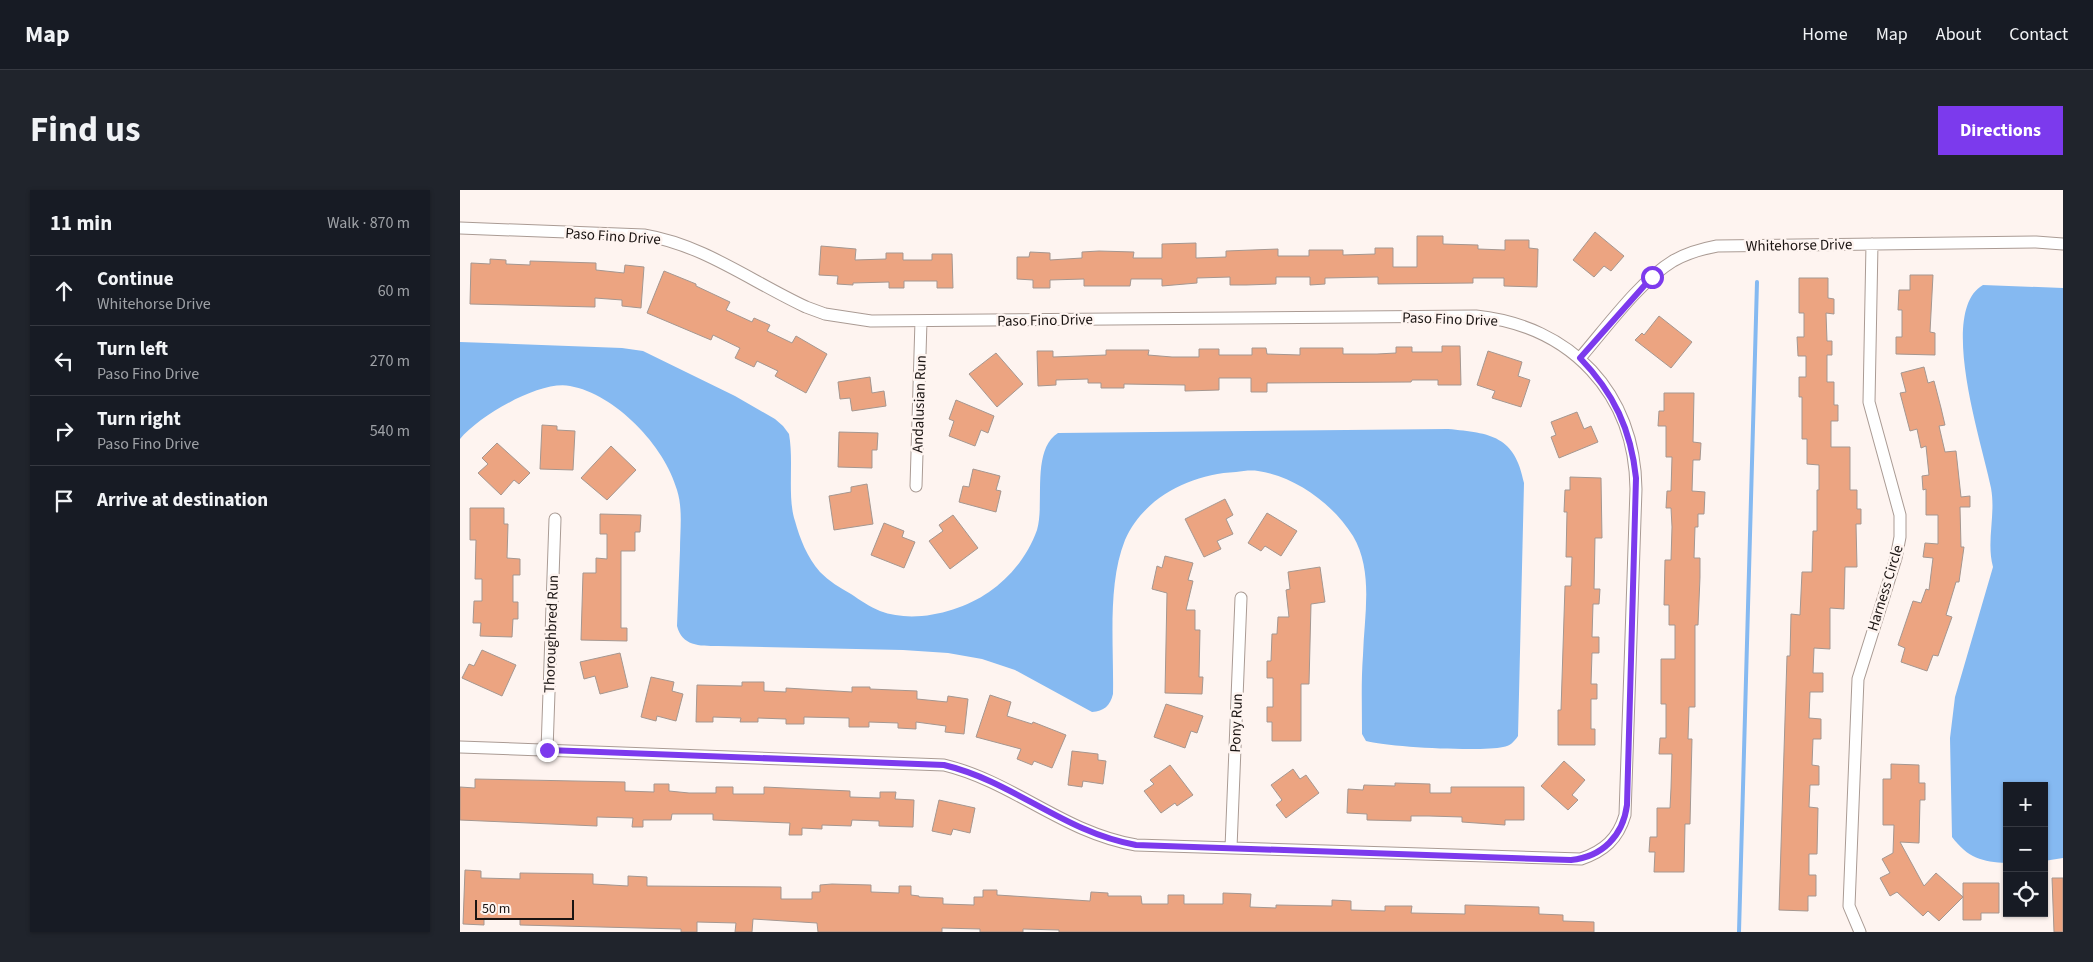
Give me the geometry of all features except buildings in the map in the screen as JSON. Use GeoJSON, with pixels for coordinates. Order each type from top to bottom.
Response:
{"type":"FeatureCollection","features":[{"type":"Feature","properties":{"kind":"street","name":"Paso Fino Drive"},"geometry":{"type":"LineString","coordinates":[[460,228],[644,235],[666,239],[698,250],[781,296],[824,314],[871,322],[1476,316],[1499,319],[1542,333],[1580,358],[1609,392],[1620,412],[1629,433],[1636,478],[1626,815],[1618,833],[1596,853],[1571,860],[1136,845],[1114,841],[1072,824],[988,778],[944,765],[460,747]]}},
{"type":"Feature","properties":{"kind":"street","name":"Whitehorse Drive"},"geometry":{"type":"LineString","coordinates":[[1580,358],[1652,277],[1674,260],[1690,252],[1717,246],[2036,242],[2063,244]]}},
{"type":"Feature","properties":{"kind":"street","name":"Harness Circle"},"geometry":{"type":"LineString","coordinates":[[1860,932],[1849,906],[1858,679],[1896,558],[1900,537],[1900,516],[1869,402],[1872,244]]}},
{"type":"Feature","properties":{"kind":"street","name":"Andalusian Run"},"geometry":{"type":"LineString","coordinates":[[916,486],[922,321]]}},
{"type":"Feature","properties":{"kind":"street","name":"Thoroughbred Run"},"geometry":{"type":"LineString","coordinates":[[547,750],[555,518]]}},
{"type":"Feature","properties":{"kind":"street","name":"Pony Run"},"geometry":{"type":"LineString","coordinates":[[1231,848],[1241,598]]}},
{"type":"Feature","properties":{"kind":"water"},"geometry":{"type":"Polygon","coordinates":[[[1983,285],[2063,288],[2063,858],[2048,860],[2048,782],[2003,782],[2003,863],[1976,858],[1964,850],[1952,837],[1950,738],[1955,697],[1993,567],[1990,547],[1991,488],[1973,412],[1963,350],[1964,322],[1970,299],[1983,285]]]}},
{"type":"Feature","properties":{"kind":"water"},"geometry":{"type":"Polygon","coordinates":[[[460,342],[622,348],[643,351],[735,396],[775,419],[789,434],[791,501],[797,528],[811,560],[820,572],[839,587],[880,611],[893,615],[922,616],[951,610],[977,599],[1005,580],[1024,557],[1037,530],[1040,478],[1044,452],[1050,441],[1058,433],[1448,429],[1489,435],[1507,446],[1514,455],[1520,467],[1524,483],[1518,736],[1512,743],[1505,746],[1475,749],[1413,747],[1366,741],[1362,734],[1362,665],[1366,579],[1360,550],[1345,524],[1312,493],[1286,479],[1258,471],[1219,474],[1202,477],[1186,483],[1157,500],[1133,525],[1125,540],[1119,558],[1116,576],[1113,616],[1113,694],[1108,705],[1100,710],[1092,712],[1015,670],[982,659],[948,653],[692,644],[683,638],[677,626],[681,520],[679,497],[671,473],[662,456],[650,440],[636,424],[604,399],[570,386],[557,386],[527,394],[481,420],[460,439],[460,342]]]}},
{"type":"Feature","properties":{"kind":"waterway"},"geometry":{"type":"LineString","coordinates":[[1739,932],[1757,282]]}},
{"type":"Feature","properties":{"kind":"route"},"geometry":{"type":"LineString","coordinates":[[547,750],[922,762],[944,765],[988,778],[1092,834],[1136,845],[1571,860],[1581,859],[1596,853],[1612,841],[1626,815],[1636,478],[1634,455],[1629,433],[1620,412],[1596,374],[1580,358],[1652,277]]}}]}
